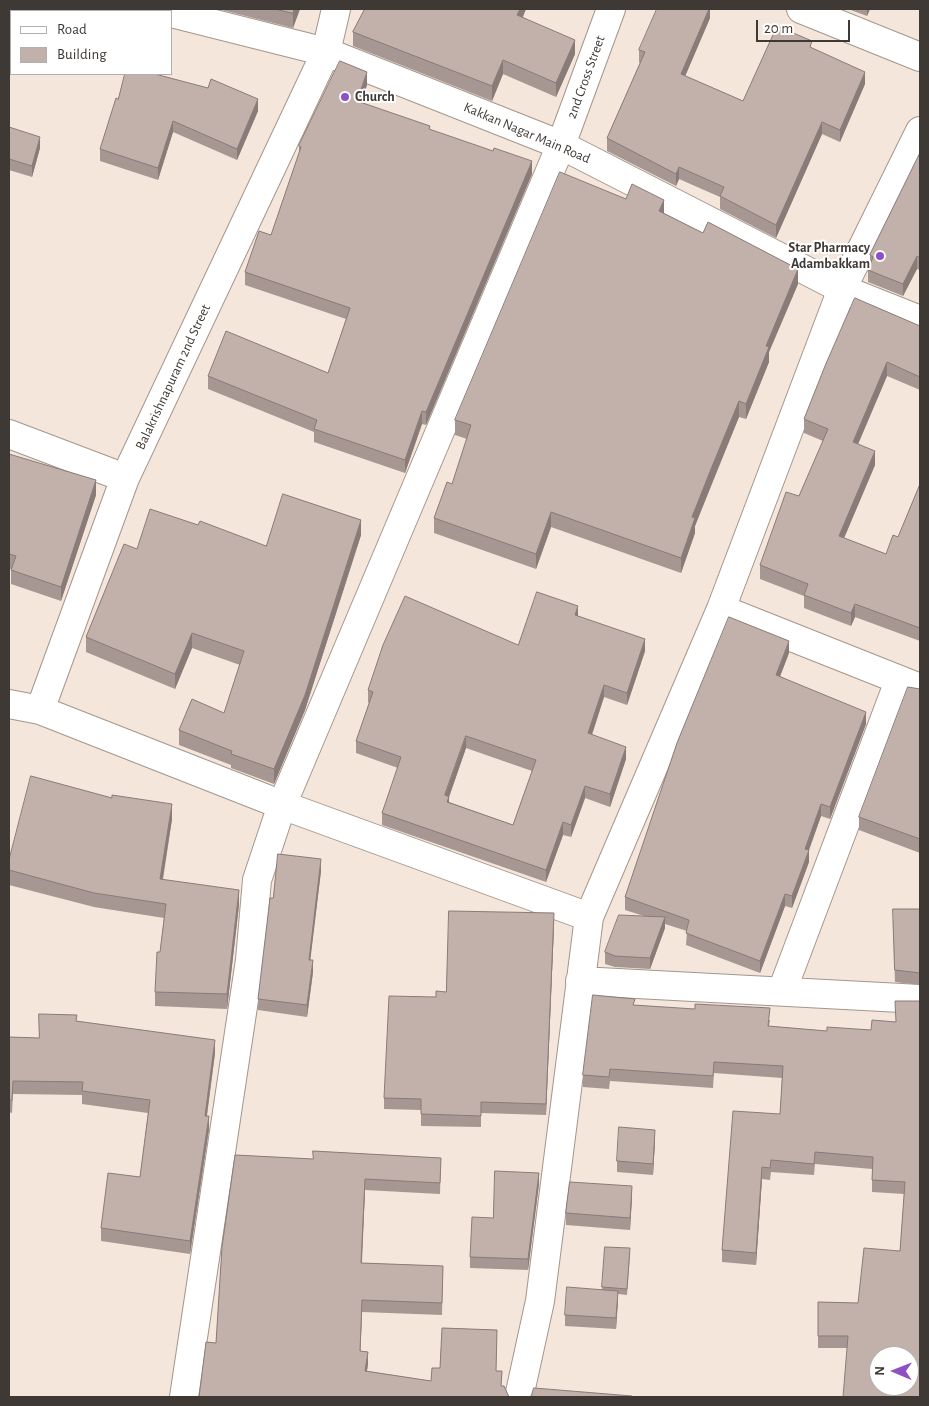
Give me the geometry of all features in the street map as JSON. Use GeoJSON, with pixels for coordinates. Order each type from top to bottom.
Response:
{"type":"FeatureCollection","features":[{"type":"Feature","properties":{"kind":"street","name":"Balakrishnapuram 2nd Street"},"geometry":{"type":"LineString","coordinates":[[40,710],[125,478],[326,52],[336,9]]}},
{"type":"Feature","properties":{"kind":"street","name":"2nd Cross Street"},"geometry":{"type":"LineString","coordinates":[[184,1397],[250,960],[256,880],[282,805],[562,145],[611,9]]}},
{"type":"Feature","properties":{"kind":"street"},"geometry":{"type":"LineString","coordinates":[[801,9],[920,57]]}},
{"type":"Feature","properties":{"kind":"street","name":"Kakkan Nagar Main Road"},"geometry":{"type":"LineString","coordinates":[[172,13],[326,52],[562,145],[842,289],[920,320]]}},
{"type":"Feature","properties":{"kind":"street"},"geometry":{"type":"LineString","coordinates":[[519,1397],[540,1301],[589,916],[721,609],[842,289],[920,131]]}},
{"type":"Feature","properties":{"kind":"street"},"geometry":{"type":"LineString","coordinates":[[9,434],[125,478]]}},
{"type":"Feature","properties":{"kind":"street"},"geometry":{"type":"LineString","coordinates":[[721,609],[910,684],[782,992]]}},
{"type":"Feature","properties":{"kind":"street"},"geometry":{"type":"LineString","coordinates":[[9,704],[40,710],[282,805],[589,916]]}},
{"type":"Feature","properties":{"kind":"street"},"geometry":{"type":"LineString","coordinates":[[580,981],[920,999]]}},
{"type":"Feature","properties":{"kind":"building"},"geometry":{"type":"Polygon","coordinates":[[[275,9],[294,9],[293,13],[275,9]]]}},
{"type":"Feature","properties":{"kind":"building"},"geometry":{"type":"Polygon","coordinates":[[[365,9],[520,9],[517,15],[575,40],[556,83],[503,60],[492,86],[353,32],[365,9]]]}},
{"type":"Feature","properties":{"kind":"building"},"geometry":{"type":"Polygon","coordinates":[[[657,9],[709,9],[681,74],[743,101],[777,26],[812,41],[810,47],[865,72],[840,130],[822,122],[776,225],[720,196],[724,187],[679,167],[676,174],[607,138],[645,52],[639,50],[657,9]]]}},
{"type":"Feature","properties":{"kind":"building"},"geometry":{"type":"Polygon","coordinates":[[[340,61],[367,72],[357,101],[430,126],[429,129],[493,151],[494,148],[532,161],[426,412],[422,411],[405,460],[314,429],[317,420],[208,376],[226,331],[328,373],[350,308],[245,272],[259,231],[271,235],[301,147],[299,146],[340,61]]]}},
{"type":"Feature","properties":{"kind":"building"},"geometry":{"type":"Polygon","coordinates":[[[125,75],[159,75],[208,88],[211,79],[258,99],[237,149],[173,121],[158,168],[100,149],[116,98],[118,99],[125,75]]]}},
{"type":"Feature","properties":{"kind":"building"},"geometry":{"type":"Polygon","coordinates":[[[9,127],[40,137],[32,166],[9,159],[9,127]]]}},
{"type":"Feature","properties":{"kind":"building"},"geometry":{"type":"Polygon","coordinates":[[[920,153],[920,258],[917,256],[903,284],[868,270],[873,257],[870,255],[920,153]]]}},
{"type":"Feature","properties":{"kind":"building"},"geometry":{"type":"Polygon","coordinates":[[[560,172],[626,199],[632,184],[664,200],[659,211],[703,233],[708,222],[798,269],[766,346],[769,347],[746,404],[739,401],[711,469],[692,517],[695,518],[681,558],[551,512],[536,554],[434,518],[447,482],[452,484],[471,425],[455,420],[560,172]]]}},
{"type":"Feature","properties":{"kind":"building"},"geometry":{"type":"Polygon","coordinates":[[[855,298],[920,326],[920,377],[887,362],[853,442],[875,451],[839,536],[886,554],[893,535],[898,537],[920,484],[920,628],[855,604],[851,613],[804,595],[808,584],[760,565],[786,492],[799,496],[828,429],[804,419],[855,298]]]}},
{"type":"Feature","properties":{"kind":"building"},"geometry":{"type":"Polygon","coordinates":[[[9,454],[96,480],[61,587],[11,570],[16,556],[9,554],[9,454]]]}},
{"type":"Feature","properties":{"kind":"building"},"geometry":{"type":"Polygon","coordinates":[[[283,494],[361,520],[305,695],[274,769],[231,754],[232,751],[179,730],[192,699],[224,713],[244,651],[192,633],[175,674],[86,637],[124,544],[137,549],[150,509],[198,525],[200,521],[266,546],[283,494]]]}},
{"type":"Feature","properties":{"kind":"building"},"geometry":{"type":"Polygon","coordinates":[[[537,592],[578,606],[575,615],[645,639],[627,693],[604,685],[588,733],[626,747],[610,794],[585,786],[571,825],[563,822],[546,870],[382,813],[401,757],[356,741],[373,692],[368,690],[383,645],[405,596],[518,645],[537,592]],[[466,736],[445,795],[449,797],[447,802],[513,825],[536,760],[466,736]]]}},
{"type":"Feature","properties":{"kind":"building"},"geometry":{"type":"Polygon","coordinates":[[[729,617],[789,641],[776,675],[866,712],[830,807],[821,804],[805,849],[809,850],[792,896],[785,894],[760,961],[686,933],[689,920],[625,897],[677,743],[729,617]]]}},
{"type":"Feature","properties":{"kind":"building"},"geometry":{"type":"Polygon","coordinates":[[[908,687],[920,689],[920,839],[859,817],[908,687]]]}},
{"type":"Feature","properties":{"kind":"building"},"geometry":{"type":"Polygon","coordinates":[[[31,776],[112,798],[112,795],[172,804],[160,879],[239,890],[227,994],[155,992],[157,952],[160,952],[166,904],[94,893],[9,870],[9,860],[31,776]]]}},
{"type":"Feature","properties":{"kind":"building"},"geometry":{"type":"Polygon","coordinates":[[[278,854],[321,859],[309,960],[313,960],[307,1005],[258,999],[270,898],[273,898],[278,854]]]}},
{"type":"Feature","properties":{"kind":"building"},"geometry":{"type":"Polygon","coordinates":[[[893,909],[920,909],[920,973],[895,970],[893,909]]]}},
{"type":"Feature","properties":{"kind":"building"},"geometry":{"type":"Polygon","coordinates":[[[449,911],[554,913],[546,1104],[481,1102],[481,1116],[421,1114],[421,1099],[384,1098],[389,996],[436,997],[436,991],[446,992],[449,911]]]}},
{"type":"Feature","properties":{"kind":"building"},"geometry":{"type":"Polygon","coordinates":[[[619,915],[665,917],[650,958],[615,956],[605,952],[619,915]]]}},
{"type":"Feature","properties":{"kind":"building"},"geometry":{"type":"Polygon","coordinates":[[[593,995],[635,999],[633,1005],[695,1009],[695,1004],[770,1008],[768,1026],[827,1031],[827,1027],[871,1030],[872,1020],[896,1022],[895,1001],[920,1001],[920,1397],[843,1397],[848,1336],[818,1336],[818,1302],[858,1303],[864,1248],[900,1251],[905,1182],[872,1180],[873,1157],[815,1152],[814,1164],[771,1160],[770,1168],[762,1167],[756,1253],[722,1250],[733,1111],[780,1114],[783,1066],[714,1062],[713,1076],[610,1069],[609,1077],[583,1075],[593,995]]]}},
{"type":"Feature","properties":{"kind":"building"},"geometry":{"type":"Polygon","coordinates":[[[39,1014],[77,1015],[76,1021],[215,1040],[205,1116],[209,1116],[190,1241],[101,1228],[108,1173],[140,1177],[150,1100],[82,1091],[83,1082],[13,1081],[12,1100],[9,1100],[9,1037],[39,1038],[39,1014]]]}},
{"type":"Feature","properties":{"kind":"building"},"geometry":{"type":"Polygon","coordinates":[[[619,1127],[655,1130],[653,1164],[617,1161],[619,1127]]]}},
{"type":"Feature","properties":{"kind":"building"},"geometry":{"type":"Polygon","coordinates":[[[313,1151],[441,1158],[440,1183],[365,1179],[361,1263],[443,1266],[442,1303],[362,1300],[360,1351],[368,1352],[365,1371],[431,1381],[432,1368],[440,1368],[442,1328],[497,1330],[496,1371],[502,1371],[501,1386],[504,1386],[509,1397],[199,1397],[206,1342],[216,1343],[222,1247],[235,1155],[313,1159],[313,1151]]]}},
{"type":"Feature","properties":{"kind":"building"},"geometry":{"type":"Polygon","coordinates":[[[495,1171],[539,1173],[528,1259],[470,1257],[472,1217],[493,1218],[495,1171]]]}},
{"type":"Feature","properties":{"kind":"building"},"geometry":{"type":"Polygon","coordinates":[[[570,1182],[632,1186],[630,1218],[566,1213],[570,1182]]]}},
{"type":"Feature","properties":{"kind":"building"},"geometry":{"type":"Polygon","coordinates":[[[605,1247],[630,1248],[627,1289],[602,1287],[605,1247]]]}},
{"type":"Feature","properties":{"kind":"building"},"geometry":{"type":"Polygon","coordinates":[[[567,1287],[618,1291],[616,1318],[565,1315],[567,1287]]]}},
{"type":"Feature","properties":{"kind":"building"},"geometry":{"type":"Polygon","coordinates":[[[534,1388],[632,1396],[632,1397],[529,1397],[534,1388]]]}},
{"type":"Feature","properties":{"kind":"place","name":"Church"},"geometry":{"type":"Point","coordinates":[345,97]}},
{"type":"Feature","properties":{"kind":"place","name":"Star Pharmacy Adambakkam"},"geometry":{"type":"Point","coordinates":[880,256]}}]}
